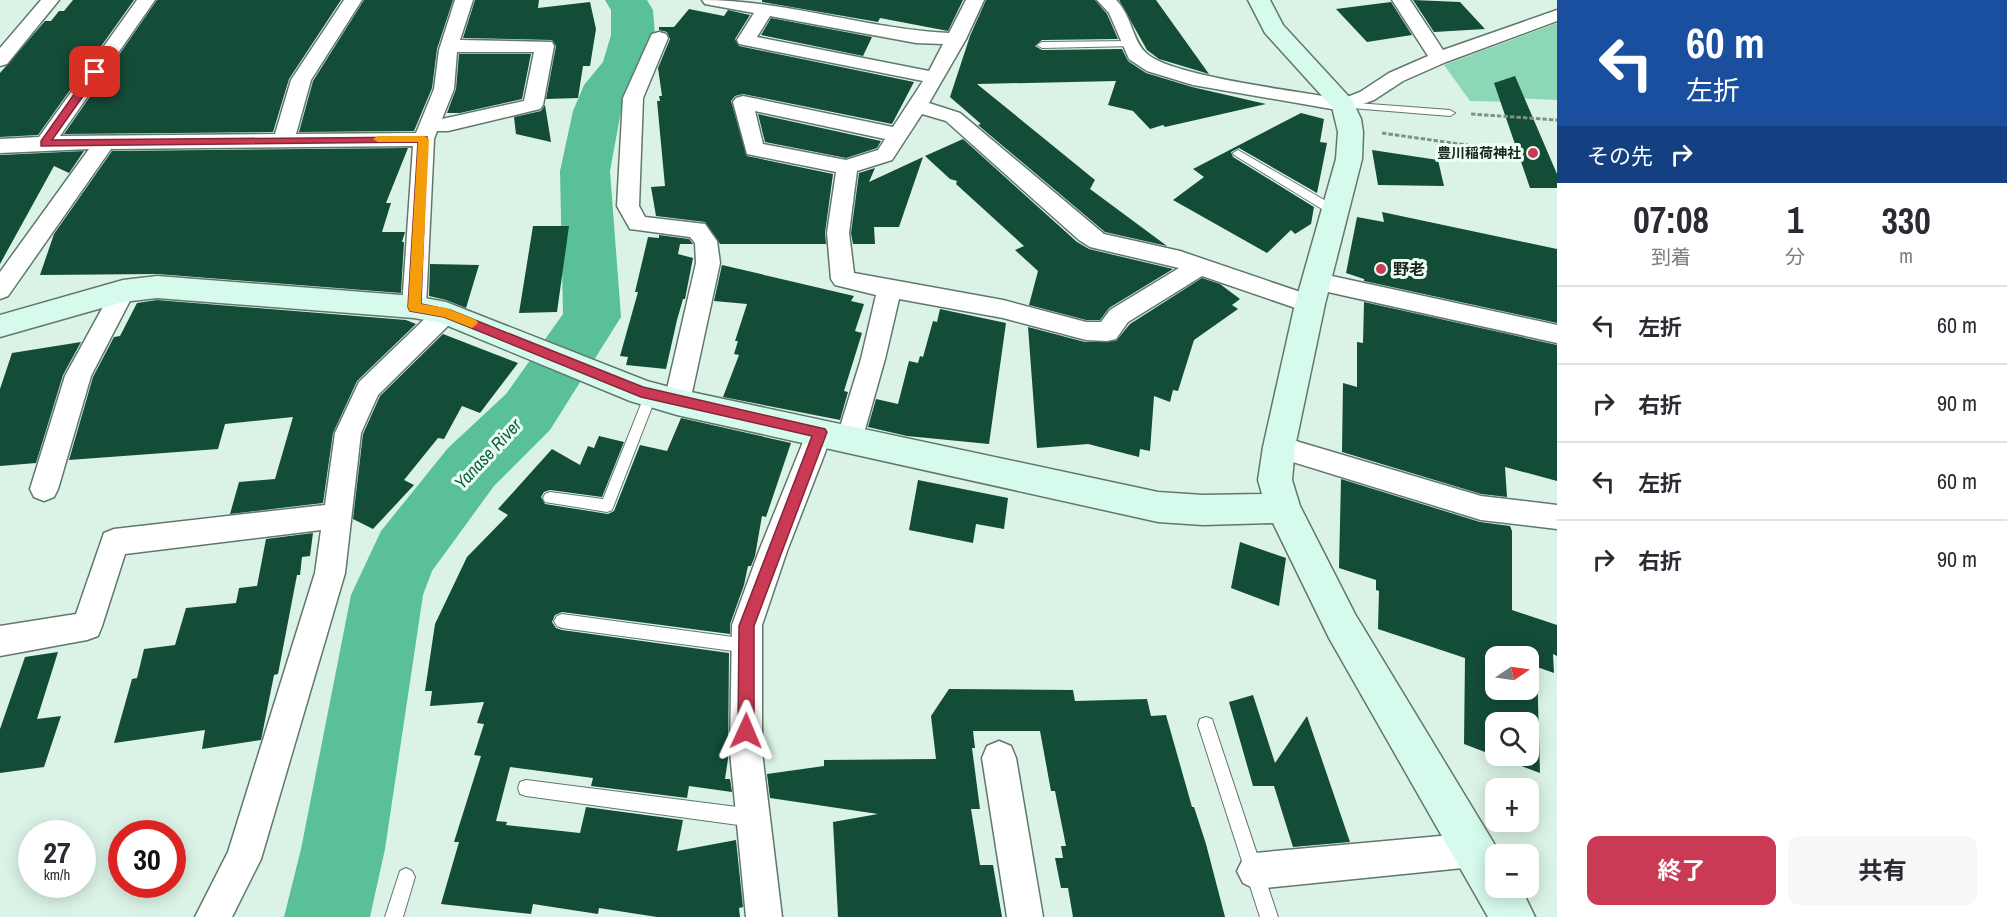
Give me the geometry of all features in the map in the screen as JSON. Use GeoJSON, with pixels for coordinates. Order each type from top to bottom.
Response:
{"type":"FeatureCollection","features":[{"type":"Feature","properties":{"kind":"street"},"geometry":{"type":"LineString","coordinates":[[0,60],[50,0]]}},
{"type":"Feature","properties":{"kind":"street"},"geometry":{"type":"LineString","coordinates":[[45,143],[146,0]]}},
{"type":"Feature","properties":{"kind":"street"},"geometry":{"type":"LineString","coordinates":[[284,140],[301,80],[353,0]]}},
{"type":"Feature","properties":{"kind":"street"},"geometry":{"type":"LineString","coordinates":[[414,307],[426,132],[444,89],[449,46],[464,0]]}},
{"type":"Feature","properties":{"kind":"street"},"geometry":{"type":"LineString","coordinates":[[711,0],[916,37],[957,39]]}},
{"type":"Feature","properties":{"kind":"street"},"geometry":{"type":"LineString","coordinates":[[898,135],[742,102],[754,149],[848,167],[885,155],[918,106],[935,78],[975,0]]}},
{"type":"Feature","properties":{"kind":"street"},"geometry":{"type":"LineString","coordinates":[[1106,0],[1117,11],[1136,55],[1144,62],[1193,79],[1347,117]]}},
{"type":"Feature","properties":{"kind":"street"},"geometry":{"type":"LineString","coordinates":[[1259,0],[1273,28],[1347,117],[1351,150],[1348,171],[1334,211],[1314,293],[1279,447],[1275,480],[1283,508],[1342,626],[1485,870]]}},
{"type":"Feature","properties":{"kind":"street"},"geometry":{"type":"LineString","coordinates":[[1401,0],[1439,58]]}},
{"type":"Feature","properties":{"kind":"street"},"geometry":{"type":"LineString","coordinates":[[765,10],[747,40],[935,78]]}},
{"type":"Feature","properties":{"kind":"street"},"geometry":{"type":"LineString","coordinates":[[1347,117],[1367,96],[1396,77],[1439,58],[1557,15]]}},
{"type":"Feature","properties":{"kind":"street"},"geometry":{"type":"LineString","coordinates":[[659,38],[633,98],[628,206],[638,224],[697,230],[706,241],[708,263],[664,398]]}},
{"type":"Feature","properties":{"kind":"street"},"geometry":{"type":"LineString","coordinates":[[0,146],[45,143],[284,140],[426,132],[533,105],[544,46],[449,46]]}},
{"type":"Feature","properties":{"kind":"street"},"geometry":{"type":"LineString","coordinates":[[918,106],[953,117],[1086,234],[1098,241],[1314,293],[1557,334]]}},
{"type":"Feature","properties":{"kind":"street"},"geometry":{"type":"LineString","coordinates":[[0,290],[105,142]]}},
{"type":"Feature","properties":{"kind":"street"},"geometry":{"type":"LineString","coordinates":[[848,167],[837,233],[843,279],[1003,309],[1086,332],[1107,333],[1119,316],[1199,267]]}},
{"type":"Feature","properties":{"kind":"street"},"geometry":{"type":"LineString","coordinates":[[0,326],[123,291],[156,287],[414,307],[446,313],[664,398],[1158,507],[1203,510],[1283,508]]}},
{"type":"Feature","properties":{"kind":"street"},"geometry":{"type":"LineString","coordinates":[[764,917],[746,752],[747,626],[834,436],[873,359],[890,289]]}},
{"type":"Feature","properties":{"kind":"street"},"geometry":{"type":"LineString","coordinates":[[44,489],[78,376],[123,291]]}},
{"type":"Feature","properties":{"kind":"street"},"geometry":{"type":"LineString","coordinates":[[213,917],[243,860],[330,573],[348,433],[368,389],[446,313]]}},
{"type":"Feature","properties":{"kind":"street"},"geometry":{"type":"LineString","coordinates":[[1279,447],[1481,508],[1557,517]]}},
{"type":"Feature","properties":{"kind":"street"},"geometry":{"type":"LineString","coordinates":[[0,641],[87,627],[114,543],[339,516]]}},
{"type":"Feature","properties":{"kind":"street"},"geometry":{"type":"LineString","coordinates":[[999,758],[1025,917]]}},
{"type":"Feature","properties":{"kind":"street"},"geometry":{"type":"LineString","coordinates":[[1255,872],[1473,850]]}},
{"type":"Feature","properties":{"kind":"street"},"geometry":{"type":"LineString","coordinates":[[1502,898],[1513,917]]}},
{"type":"Feature","properties":{"kind":"lane"},"geometry":{"type":"LineString","coordinates":[[1042,45],[1131,44]]}},
{"type":"Feature","properties":{"kind":"lane"},"geometry":{"type":"LineString","coordinates":[[1347,117],[1450,113]]}},
{"type":"Feature","properties":{"kind":"lane"},"geometry":{"type":"LineString","coordinates":[[1238,153],[1334,211]]}},
{"type":"Feature","properties":{"kind":"lane"},"geometry":{"type":"LineString","coordinates":[[550,498],[607,506],[664,398]]}},
{"type":"Feature","properties":{"kind":"lane"},"geometry":{"type":"LineString","coordinates":[[562,621],[748,646]]}},
{"type":"Feature","properties":{"kind":"lane"},"geometry":{"type":"LineString","coordinates":[[1206,725],[1269,917]]}},
{"type":"Feature","properties":{"kind":"lane"},"geometry":{"type":"LineString","coordinates":[[526,788],[753,818]]}},
{"type":"Feature","properties":{"kind":"lane"},"geometry":{"type":"LineString","coordinates":[[394,917],[406,877]]}},
{"type":"Feature","properties":{"kind":"path"},"geometry":{"type":"LineString","coordinates":[[1450,113],[1557,120]]}},
{"type":"Feature","properties":{"kind":"path"},"geometry":{"type":"LineString","coordinates":[[1347,117],[1509,151]]}},
{"type":"Feature","properties":{"kind":"green space"},"geometry":{"type":"Polygon","coordinates":[[[1557,23],[1557,100],[1515,98],[1517,102],[1470,101],[1444,65],[1557,23]]]}},
{"type":"Feature","properties":{"kind":"building"},"geometry":{"type":"Polygon","coordinates":[[[73,0],[134,0],[38,135],[0,137],[0,73],[45,21],[51,21],[73,0]]]}},
{"type":"Feature","properties":{"kind":"building"},"geometry":{"type":"Polygon","coordinates":[[[157,0],[341,0],[289,79],[273,132],[64,134],[157,0]]]}},
{"type":"Feature","properties":{"kind":"building"},"geometry":{"type":"Polygon","coordinates":[[[364,0],[453,0],[437,49],[432,88],[414,131],[299,132],[313,81],[364,0]]]}},
{"type":"Feature","properties":{"kind":"building"},"geometry":{"type":"Polygon","coordinates":[[[475,0],[539,0],[538,8],[590,2],[596,29],[590,66],[583,66],[578,98],[546,99],[556,46],[552,40],[463,38],[475,0]]]}},
{"type":"Feature","properties":{"kind":"building"},"geometry":{"type":"Polygon","coordinates":[[[762,0],[963,0],[948,31],[880,18],[878,22],[762,2],[762,0]]]}},
{"type":"Feature","properties":{"kind":"building"},"geometry":{"type":"Polygon","coordinates":[[[986,0],[1095,0],[1107,14],[1118,39],[1042,40],[1035,46],[1042,50],[1122,49],[1128,61],[1146,73],[1192,87],[1266,104],[1150,129],[1133,111],[1108,105],[1116,81],[977,84],[1095,180],[1090,189],[1167,246],[1105,232],[978,125],[981,124],[950,97],[970,36],[986,0]]]}},
{"type":"Feature","properties":{"kind":"building"},"geometry":{"type":"Polygon","coordinates":[[[1119,0],[1156,0],[1209,74],[1159,59],[1147,50],[1119,0]]]}},
{"type":"Feature","properties":{"kind":"building"},"geometry":{"type":"Polygon","coordinates":[[[1413,0],[1460,2],[1485,29],[1434,32],[1413,0]]]}},
{"type":"Feature","properties":{"kind":"building"},"geometry":{"type":"Polygon","coordinates":[[[1391,2],[1412,35],[1367,42],[1336,9],[1391,2]]]}},
{"type":"Feature","properties":{"kind":"building"},"geometry":{"type":"Polygon","coordinates":[[[689,9],[724,16],[728,10],[750,15],[735,39],[739,46],[914,82],[892,124],[743,94],[735,96],[731,101],[747,156],[833,174],[825,233],[826,244],[720,244],[705,222],[656,216],[651,187],[665,186],[657,101],[660,101],[659,96],[662,96],[658,68],[670,39],[667,32],[659,30],[659,27],[674,27],[689,9]]]}},
{"type":"Feature","properties":{"kind":"building"},"geometry":{"type":"Polygon","coordinates":[[[771,18],[872,37],[863,56],[761,35],[771,18]]]}},
{"type":"Feature","properties":{"kind":"building"},"geometry":{"type":"Polygon","coordinates":[[[459,54],[531,54],[522,99],[460,113],[447,113],[456,89],[459,54]]]}},
{"type":"Feature","properties":{"kind":"building"},"geometry":{"type":"Polygon","coordinates":[[[1515,76],[1557,174],[1557,188],[1530,188],[1494,83],[1515,76]]]}},
{"type":"Feature","properties":{"kind":"building"},"geometry":{"type":"Polygon","coordinates":[[[545,105],[551,142],[516,134],[514,117],[541,111],[545,105]]]}},
{"type":"Feature","properties":{"kind":"building"},"geometry":{"type":"Polygon","coordinates":[[[1301,113],[1324,119],[1320,142],[1327,143],[1317,193],[1239,148],[1231,152],[1233,157],[1314,207],[1311,224],[1295,234],[1291,230],[1267,253],[1173,200],[1204,177],[1193,169],[1301,113]]]}},
{"type":"Feature","properties":{"kind":"building"},"geometry":{"type":"Polygon","coordinates":[[[758,114],[881,141],[877,148],[846,158],[765,142],[758,114]]]}},
{"type":"Feature","properties":{"kind":"building"},"geometry":{"type":"Polygon","coordinates":[[[963,139],[1077,242],[1089,249],[1173,269],[1109,308],[1100,320],[1086,320],[1029,305],[1038,271],[1015,250],[1024,246],[956,184],[957,181],[950,179],[925,156],[963,139]]]}},
{"type":"Feature","properties":{"kind":"building"},"geometry":{"type":"Polygon","coordinates":[[[408,148],[386,203],[391,203],[382,232],[405,232],[402,242],[404,242],[401,293],[157,274],[40,275],[54,234],[112,151],[408,148]]]}},
{"type":"Feature","properties":{"kind":"building"},"geometry":{"type":"Polygon","coordinates":[[[1372,150],[1438,160],[1444,186],[1378,185],[1372,150]]]}},
{"type":"Feature","properties":{"kind":"building"},"geometry":{"type":"Polygon","coordinates":[[[84,151],[69,173],[54,166],[0,264],[0,155],[84,151]]]}},
{"type":"Feature","properties":{"kind":"building"},"geometry":{"type":"Polygon","coordinates":[[[923,157],[899,227],[874,227],[875,244],[853,244],[851,233],[859,173],[875,168],[869,182],[923,157]]]}},
{"type":"Feature","properties":{"kind":"building"},"geometry":{"type":"Polygon","coordinates":[[[1382,212],[1557,249],[1557,323],[1364,281],[1364,279],[1346,273],[1357,217],[1384,222],[1382,212]]]}},
{"type":"Feature","properties":{"kind":"building"},"geometry":{"type":"Polygon","coordinates":[[[533,226],[569,226],[557,312],[519,313],[533,226]]]}},
{"type":"Feature","properties":{"kind":"building"},"geometry":{"type":"Polygon","coordinates":[[[659,235],[689,239],[693,244],[680,244],[678,254],[693,258],[685,299],[683,299],[677,320],[666,369],[626,365],[628,357],[620,356],[638,292],[635,292],[648,237],[659,238],[659,235]]]}},
{"type":"Feature","properties":{"kind":"building"},"geometry":{"type":"Polygon","coordinates":[[[430,264],[479,265],[466,308],[429,296],[430,264]]]}},
{"type":"Feature","properties":{"kind":"building"},"geometry":{"type":"Polygon","coordinates":[[[722,265],[854,296],[851,301],[864,304],[855,331],[862,333],[844,391],[848,392],[840,420],[723,397],[739,355],[734,354],[738,341],[735,341],[747,304],[714,301],[722,265]]]}},
{"type":"Feature","properties":{"kind":"building"},"geometry":{"type":"Polygon","coordinates":[[[1202,278],[1220,284],[1240,299],[1232,305],[1238,309],[1194,340],[1178,391],[1173,390],[1170,402],[1154,396],[1150,451],[1140,449],[1139,457],[1088,444],[1037,448],[1028,327],[1085,342],[1116,341],[1130,324],[1202,278]]]}},
{"type":"Feature","properties":{"kind":"building"},"geometry":{"type":"Polygon","coordinates":[[[157,300],[406,320],[416,324],[357,381],[333,433],[323,503],[230,514],[239,482],[275,479],[293,417],[225,424],[218,449],[69,460],[93,377],[114,337],[120,336],[137,303],[157,300]]]}},
{"type":"Feature","properties":{"kind":"building"},"geometry":{"type":"Polygon","coordinates":[[[1364,302],[1557,345],[1557,481],[1505,467],[1507,497],[1481,494],[1342,452],[1343,383],[1357,387],[1357,342],[1363,343],[1364,302]]]}},
{"type":"Feature","properties":{"kind":"building"},"geometry":{"type":"Polygon","coordinates":[[[940,309],[1006,323],[989,444],[907,436],[868,427],[876,399],[898,404],[909,361],[918,363],[920,356],[923,357],[933,321],[937,322],[940,309]]]}},
{"type":"Feature","properties":{"kind":"building"},"geometry":{"type":"Polygon","coordinates":[[[443,334],[518,363],[480,413],[462,406],[444,439],[438,438],[404,480],[414,485],[373,529],[353,519],[363,434],[380,396],[443,334]]]}},
{"type":"Feature","properties":{"kind":"building"},"geometry":{"type":"Polygon","coordinates":[[[81,342],[63,375],[36,463],[0,466],[0,389],[12,353],[81,342]]]}},
{"type":"Feature","properties":{"kind":"building"},"geometry":{"type":"Polygon","coordinates":[[[681,418],[791,443],[766,517],[762,516],[755,556],[751,566],[748,566],[744,585],[730,624],[730,634],[562,612],[555,615],[552,622],[556,628],[562,630],[729,653],[728,759],[725,779],[730,779],[732,792],[689,786],[687,798],[591,786],[593,778],[510,767],[496,821],[507,822],[506,825],[580,833],[586,807],[683,820],[677,851],[736,840],[743,907],[739,908],[740,917],[657,917],[599,908],[598,914],[533,904],[531,914],[441,904],[459,842],[454,842],[481,756],[474,755],[484,724],[477,723],[484,702],[430,706],[432,691],[425,691],[435,624],[467,557],[508,515],[498,509],[552,449],[580,465],[588,446],[594,448],[599,436],[624,442],[602,497],[550,490],[544,492],[541,497],[545,504],[608,514],[614,511],[640,445],[667,451],[681,418]]]}},
{"type":"Feature","properties":{"kind":"building"},"geometry":{"type":"Polygon","coordinates":[[[1341,479],[1480,522],[1510,526],[1512,531],[1512,610],[1557,625],[1557,656],[1553,654],[1554,673],[1539,668],[1539,646],[1485,646],[1485,700],[1538,700],[1538,712],[1485,712],[1485,752],[1464,744],[1465,658],[1378,629],[1379,591],[1376,590],[1376,580],[1339,568],[1341,479]]]}},
{"type":"Feature","properties":{"kind":"building"},"geometry":{"type":"Polygon","coordinates":[[[918,480],[1008,498],[1004,529],[976,524],[973,543],[909,530],[918,480]]]}},
{"type":"Feature","properties":{"kind":"building"},"geometry":{"type":"Polygon","coordinates":[[[313,533],[310,556],[302,557],[300,575],[297,575],[278,674],[274,675],[261,740],[202,749],[205,730],[114,743],[132,679],[137,678],[144,649],[175,645],[186,608],[236,603],[239,588],[257,586],[266,539],[313,533]]]}},
{"type":"Feature","properties":{"kind":"building"},"geometry":{"type":"Polygon","coordinates":[[[1240,542],[1286,558],[1279,606],[1231,588],[1240,542]]]}},
{"type":"Feature","properties":{"kind":"building"},"geometry":{"type":"Polygon","coordinates":[[[58,652],[37,719],[61,716],[44,767],[0,773],[0,729],[25,657],[58,652]]]}},
{"type":"Feature","properties":{"kind":"building"},"geometry":{"type":"Polygon","coordinates":[[[949,689],[1073,690],[1075,701],[1147,699],[1151,716],[1166,715],[1192,807],[1194,807],[1206,844],[1225,917],[1073,917],[1068,888],[1061,888],[1055,858],[1063,858],[1061,846],[1066,846],[1055,791],[1051,791],[1040,731],[973,731],[975,748],[972,748],[980,809],[971,809],[980,865],[993,865],[1002,917],[838,917],[833,822],[878,814],[770,798],[767,774],[824,766],[824,760],[936,759],[931,716],[949,689]]]}},
{"type":"Feature","properties":{"kind":"building"},"geometry":{"type":"Polygon","coordinates":[[[1253,695],[1275,763],[1307,716],[1350,842],[1293,847],[1274,786],[1253,786],[1229,702],[1253,695]]]}},
{"type":"Feature","properties":{"kind":"building"},"geometry":{"type":"Polygon","coordinates":[[[1539,738],[1540,773],[1522,766],[1539,766],[1539,738]]]}},
{"type":"Feature","properties":{"kind":"waterway","name":"Yanase River"},"geometry":{"type":"LineString","coordinates":[[327,917],[343,849],[387,595],[405,553],[471,467],[528,412],[592,317],[585,171],[597,111],[607,85],[625,66],[633,35],[632,10],[626,0]]}},
{"type":"Feature","properties":{"kind":"slow traffic"},"geometry":{"type":"LineString","coordinates":[[378,139],[424,139],[414,307],[446,313],[472,323]]}},
{"type":"Feature","properties":{"kind":"place","name":"豊川稲荷神社"},"geometry":{"type":"Point","coordinates":[1533,153]}},
{"type":"Feature","properties":{"kind":"place","name":"野老"},"geometry":{"type":"Point","coordinates":[1381,269]}},
{"type":"Feature","properties":{"kind":"route"},"geometry":{"type":"LineString","coordinates":[[95,72],[45,143],[424,139],[414,307],[446,313],[641,392],[677,402],[820,432],[773,551],[747,626],[746,731]]}}]}
